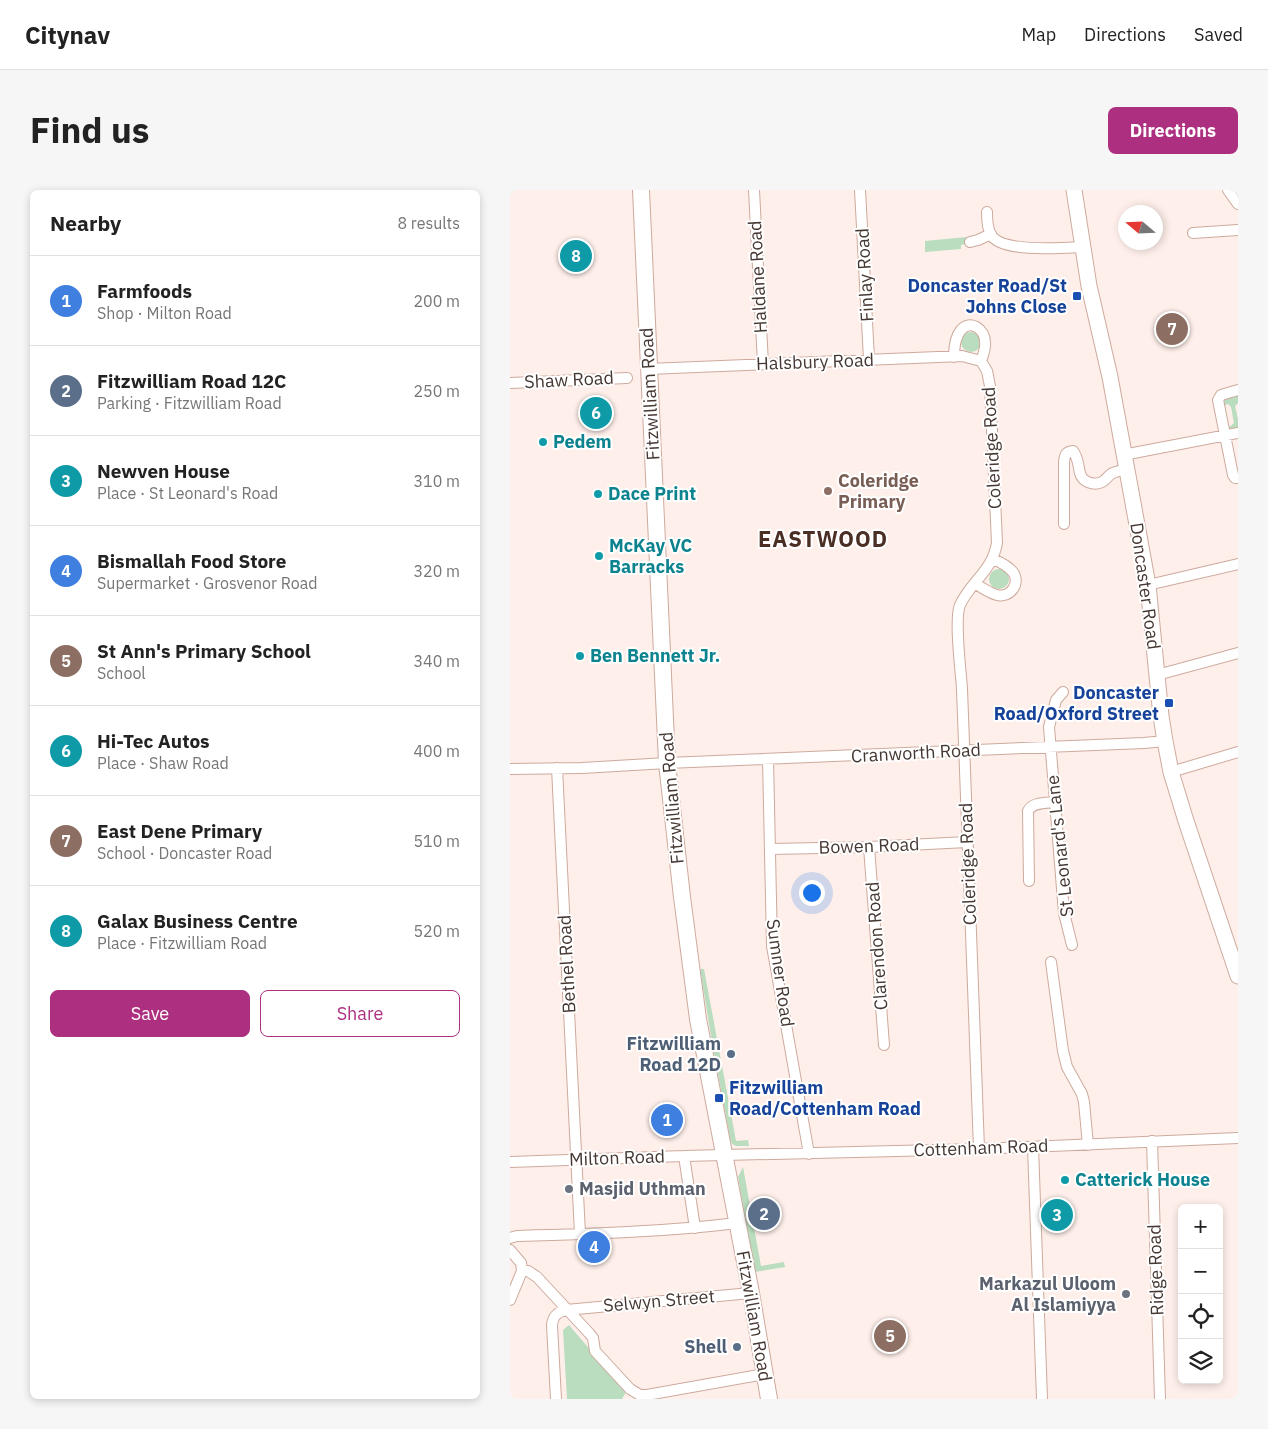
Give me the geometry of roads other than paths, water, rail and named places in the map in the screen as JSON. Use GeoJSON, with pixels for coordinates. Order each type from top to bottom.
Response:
{"type":"FeatureCollection","features":[{"type":"Feature","properties":{"kind":"main road","name":"Fitzwilliam Road"},"geometry":{"type":"LineString","coordinates":[[641,190],[667,763],[695,996],[769,1399]]}},
{"type":"Feature","properties":{"kind":"street","name":"Haldane Road"},"geometry":{"type":"LineString","coordinates":[[754,190],[763,364]]}},
{"type":"Feature","properties":{"kind":"street","name":"Finlay Road"},"geometry":{"type":"LineString","coordinates":[[860,190],[869,359]]}},
{"type":"Feature","properties":{"kind":"street","name":"Doncaster Road"},"geometry":{"type":"LineString","coordinates":[[1074,190],[1089,286],[1110,378],[1148,585],[1165,741],[1171,772],[1238,976]]}},
{"type":"Feature","properties":{"kind":"street"},"geometry":{"type":"LineString","coordinates":[[1228,190],[1238,204]]}},
{"type":"Feature","properties":{"kind":"street"},"geometry":{"type":"LineString","coordinates":[[987,212],[988,228],[998,242],[1014,247],[1026,248],[1082,247]]}},
{"type":"Feature","properties":{"kind":"street"},"geometry":{"type":"LineString","coordinates":[[1193,233],[1238,230]]}},
{"type":"Feature","properties":{"kind":"street"},"geometry":{"type":"LineString","coordinates":[[970,242],[991,234]]}},
{"type":"Feature","properties":{"kind":"street","name":"Coleridge Road"},"geometry":{"type":"LineString","coordinates":[[954,357],[956,338],[959,331],[969,325],[979,328],[985,338],[985,349],[981,361],[987,371],[990,386],[997,543],[993,559],[965,597],[958,612],[979,1149]]}},
{"type":"Feature","properties":{"kind":"street","name":"Halsbury Road"},"geometry":{"type":"LineString","coordinates":[[648,369],[869,359],[954,357],[972,358],[981,361]]}},
{"type":"Feature","properties":{"kind":"street","name":"Shaw Road"},"geometry":{"type":"LineString","coordinates":[[510,383],[627,378]]}},
{"type":"Feature","properties":{"kind":"street"},"geometry":{"type":"LineString","coordinates":[[1238,390],[1219,397],[1218,400],[1233,476],[1238,478]]}},
{"type":"Feature","properties":{"kind":"street"},"geometry":{"type":"LineString","coordinates":[[1064,524],[1064,462],[1065,455],[1068,452],[1072,451],[1076,455],[1083,480],[1095,484],[1102,482],[1125,462],[1238,432]]}},
{"type":"Feature","properties":{"kind":"street"},"geometry":{"type":"LineString","coordinates":[[975,584],[997,595],[1011,592],[1016,583],[1016,578],[1007,566],[993,559]]}},
{"type":"Feature","properties":{"kind":"street"},"geometry":{"type":"LineString","coordinates":[[1148,585],[1238,564]]}},
{"type":"Feature","properties":{"kind":"street"},"geometry":{"type":"LineString","coordinates":[[1157,675],[1238,653]]}},
{"type":"Feature","properties":{"kind":"street","name":"St Leonard's Lane"},"geometry":{"type":"LineString","coordinates":[[1063,692],[1056,700],[1049,721],[1049,727],[1064,913],[1072,945]]}},
{"type":"Feature","properties":{"kind":"street","name":"Cranworth Road"},"geometry":{"type":"LineString","coordinates":[[510,769],[1165,741]]}},
{"type":"Feature","properties":{"kind":"street"},"geometry":{"type":"LineString","coordinates":[[1171,772],[1238,752]]}},
{"type":"Feature","properties":{"kind":"street","name":"Sumner Road"},"geometry":{"type":"LineString","coordinates":[[768,759],[772,946],[809,1154]]}},
{"type":"Feature","properties":{"kind":"street","name":"Bethel Road"},"geometry":{"type":"LineString","coordinates":[[557,768],[580,1234]]}},
{"type":"Feature","properties":{"kind":"street"},"geometry":{"type":"LineString","coordinates":[[1029,881],[1028,811],[1033,805],[1055,802]]}},
{"type":"Feature","properties":{"kind":"street","name":"Bowen Road"},"geometry":{"type":"LineString","coordinates":[[771,849],[967,842]]}},
{"type":"Feature","properties":{"kind":"street","name":"Clarendon Road"},"geometry":{"type":"LineString","coordinates":[[869,847],[884,1045]]}},
{"type":"Feature","properties":{"kind":"street"},"geometry":{"type":"LineString","coordinates":[[1051,962],[1063,1051],[1067,1068],[1082,1094],[1088,1145]]}},
{"type":"Feature","properties":{"kind":"street","name":"Cottenham Road"},"geometry":{"type":"LineString","coordinates":[[723,1156],[979,1149],[1238,1138]]}},
{"type":"Feature","properties":{"kind":"street","name":"Ridge Road"},"geometry":{"type":"LineString","coordinates":[[1152,1142],[1160,1399]]}},
{"type":"Feature","properties":{"kind":"street"},"geometry":{"type":"LineString","coordinates":[[1033,1147],[1042,1399]]}},
{"type":"Feature","properties":{"kind":"street"},"geometry":{"type":"LineString","coordinates":[[684,1156],[695,1228]]}},
{"type":"Feature","properties":{"kind":"street","name":"Milton Road"},"geometry":{"type":"LineString","coordinates":[[510,1162],[723,1156]]}},
{"type":"Feature","properties":{"kind":"street"},"geometry":{"type":"LineString","coordinates":[[510,1238],[517,1236],[695,1228],[737,1223]]}},
{"type":"Feature","properties":{"kind":"street"},"geometry":{"type":"LineString","coordinates":[[510,1250],[521,1264],[522,1271],[510,1300]]}},
{"type":"Feature","properties":{"kind":"street"},"geometry":{"type":"LineString","coordinates":[[522,1271],[528,1271],[537,1277],[592,1338],[595,1351],[630,1389],[641,1397],[765,1374]]}},
{"type":"Feature","properties":{"kind":"street","name":"Selwyn Street"},"geometry":{"type":"LineString","coordinates":[[566,1310],[751,1293]]}},
{"type":"Feature","properties":{"kind":"street"},"geometry":{"type":"LineString","coordinates":[[556,1399],[553,1320],[557,1313],[566,1310]]}},
{"type":"Feature","properties":{"kind":"place","name":"Galax Business Centre"},"geometry":{"type":"Point","coordinates":[576,256]}},
{"type":"Feature","properties":{"kind":"place","name":"Doncaster Road/St Johns Close"},"geometry":{"type":"Point","coordinates":[1077,296]}},
{"type":"Feature","properties":{"kind":"place","name":"East Dene Primary"},"geometry":{"type":"Point","coordinates":[1172,329]}},
{"type":"Feature","properties":{"kind":"place","name":"Hi-Tec Autos"},"geometry":{"type":"Point","coordinates":[596,413]}},
{"type":"Feature","properties":{"kind":"place","name":"Pedem"},"geometry":{"type":"Point","coordinates":[543,442]}},
{"type":"Feature","properties":{"kind":"place","name":"Coleridge Primary"},"geometry":{"type":"Point","coordinates":[828,491]}},
{"type":"Feature","properties":{"kind":"place","name":"Dace Print"},"geometry":{"type":"Point","coordinates":[598,494]}},
{"type":"Feature","properties":{"kind":"place","name":"McKay VC Barracks"},"geometry":{"type":"Point","coordinates":[599,556]}},
{"type":"Feature","properties":{"kind":"place","name":"Ben Bennett Jr."},"geometry":{"type":"Point","coordinates":[580,656]}},
{"type":"Feature","properties":{"kind":"place","name":"Doncaster Road/Oxford Street"},"geometry":{"type":"Point","coordinates":[1169,703]}},
{"type":"Feature","properties":{"kind":"place","name":"Fitzwilliam Road 12D"},"geometry":{"type":"Point","coordinates":[731,1054]}},
{"type":"Feature","properties":{"kind":"place","name":"Fitzwilliam Road/Cottenham Road"},"geometry":{"type":"Point","coordinates":[719,1098]}},
{"type":"Feature","properties":{"kind":"place","name":"Farmfoods"},"geometry":{"type":"Point","coordinates":[667,1120]}},
{"type":"Feature","properties":{"kind":"place","name":"Catterick House"},"geometry":{"type":"Point","coordinates":[1065,1180]}},
{"type":"Feature","properties":{"kind":"place","name":"Masjid Uthman"},"geometry":{"type":"Point","coordinates":[569,1189]}},
{"type":"Feature","properties":{"kind":"place","name":"Fitzwilliam Road 12C"},"geometry":{"type":"Point","coordinates":[764,1214]}},
{"type":"Feature","properties":{"kind":"place","name":"Newven House"},"geometry":{"type":"Point","coordinates":[1057,1215]}},
{"type":"Feature","properties":{"kind":"place","name":"Bismallah Food Store"},"geometry":{"type":"Point","coordinates":[594,1247]}},
{"type":"Feature","properties":{"kind":"place","name":"Markazul Uloom Al Islamiyya"},"geometry":{"type":"Point","coordinates":[1126,1294]}},
{"type":"Feature","properties":{"kind":"place","name":"St Ann's Primary School"},"geometry":{"type":"Point","coordinates":[890,1336]}},
{"type":"Feature","properties":{"kind":"place","name":"Shell"},"geometry":{"type":"Point","coordinates":[737,1347]}},
{"type":"Feature","properties":{"kind":"district","name":"EASTWOOD"},"geometry":{"type":"Point","coordinates":[823,539]}}]}
